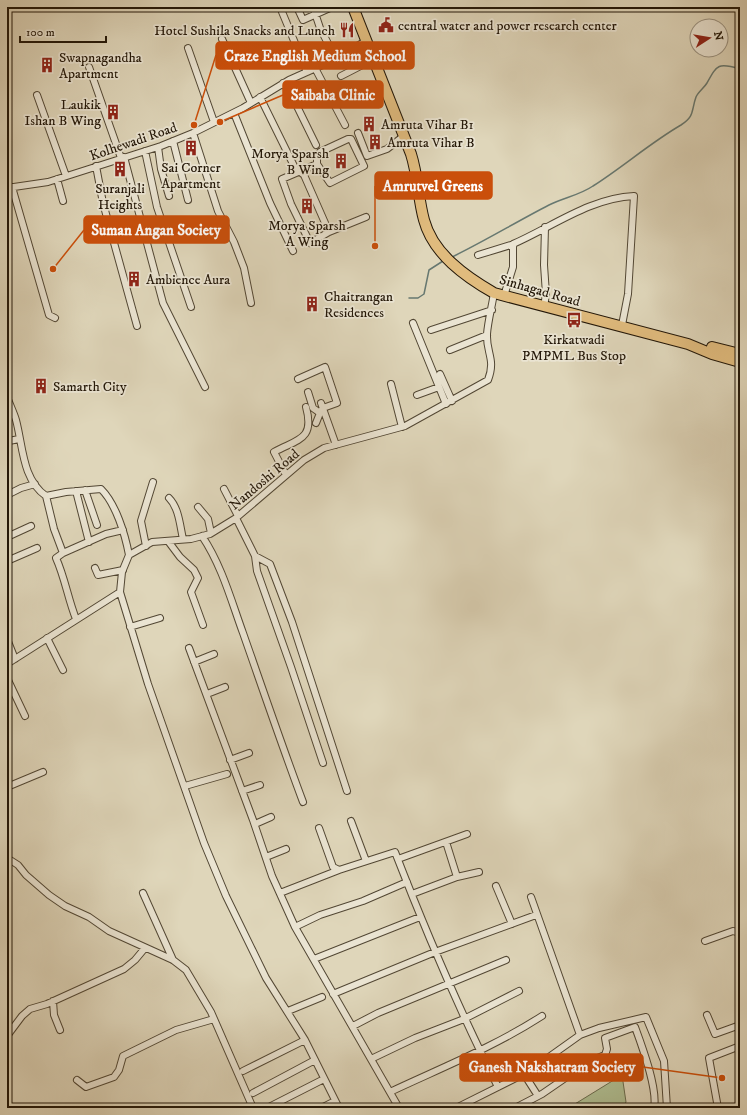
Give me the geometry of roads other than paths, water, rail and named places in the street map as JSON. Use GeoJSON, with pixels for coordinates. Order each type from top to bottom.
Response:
{"type":"FeatureCollection","features":[{"type":"Feature","properties":{"kind":"main road","name":"Sinhagad Road"},"geometry":{"type":"LineString","coordinates":[[353,7],[404,135],[416,171],[424,221],[432,240],[457,268],[472,280],[499,294],[544,307],[622,325],[688,344],[712,354],[740,362]]}},
{"type":"Feature","properties":{"kind":"main road","name":"Sinhagad Road"},"geometry":{"type":"LineString","coordinates":[[688,344],[713,347],[740,354]]}},
{"type":"Feature","properties":{"kind":"street"},"geometry":{"type":"LineString","coordinates":[[280,7],[307,72]]}},
{"type":"Feature","properties":{"kind":"street"},"geometry":{"type":"LineString","coordinates":[[297,7],[303,20],[314,10],[324,11],[332,7]]}},
{"type":"Feature","properties":{"kind":"street"},"geometry":{"type":"LineString","coordinates":[[314,10],[320,28],[335,57]]}},
{"type":"Feature","properties":{"kind":"street"},"geometry":{"type":"LineString","coordinates":[[222,39],[251,103]]}},
{"type":"Feature","properties":{"kind":"street","name":"Kolhewadi Road"},"geometry":{"type":"LineString","coordinates":[[10,188],[57,179],[158,147],[194,133],[260,98],[283,83],[315,68],[366,40]]}},
{"type":"Feature","properties":{"kind":"street"},"geometry":{"type":"LineString","coordinates":[[188,48],[214,122]]}},
{"type":"Feature","properties":{"kind":"street"},"geometry":{"type":"LineString","coordinates":[[341,76],[374,59]]}},
{"type":"Feature","properties":{"kind":"street"},"geometry":{"type":"LineString","coordinates":[[90,67],[123,157],[164,303],[205,387]]}},
{"type":"Feature","properties":{"kind":"street"},"geometry":{"type":"LineString","coordinates":[[315,68],[345,125]]}},
{"type":"Feature","properties":{"kind":"street"},"geometry":{"type":"LineString","coordinates":[[283,83],[291,94],[316,145]]}},
{"type":"Feature","properties":{"kind":"street"},"geometry":{"type":"LineString","coordinates":[[37,95],[66,176]]}},
{"type":"Feature","properties":{"kind":"street"},"geometry":{"type":"LineString","coordinates":[[260,98],[295,168],[304,175],[329,232]]}},
{"type":"Feature","properties":{"kind":"street"},"geometry":{"type":"LineString","coordinates":[[234,112],[270,203],[293,251]]}},
{"type":"Feature","properties":{"kind":"street"},"geometry":{"type":"LineString","coordinates":[[194,133],[218,211],[234,242],[244,268],[251,303]]}},
{"type":"Feature","properties":{"kind":"street"},"geometry":{"type":"LineString","coordinates":[[358,133],[367,156],[387,149],[404,135]]}},
{"type":"Feature","properties":{"kind":"street"},"geometry":{"type":"LineString","coordinates":[[351,139],[364,166],[330,183],[317,164],[317,156],[320,152],[351,139]]}},
{"type":"Feature","properties":{"kind":"street"},"geometry":{"type":"LineString","coordinates":[[173,141],[188,200]]}},
{"type":"Feature","properties":{"kind":"street"},"geometry":{"type":"LineString","coordinates":[[158,147],[161,169],[169,196]]}},
{"type":"Feature","properties":{"kind":"street"},"geometry":{"type":"LineString","coordinates":[[144,151],[157,207],[191,307]]}},
{"type":"Feature","properties":{"kind":"street"},"geometry":{"type":"LineString","coordinates":[[317,164],[299,170],[282,179],[290,204],[310,243],[329,232],[366,217]]}},
{"type":"Feature","properties":{"kind":"street"},"geometry":{"type":"LineString","coordinates":[[96,166],[103,203],[137,326]]}},
{"type":"Feature","properties":{"kind":"street"},"geometry":{"type":"LineString","coordinates":[[57,179],[63,201]]}},
{"type":"Feature","properties":{"kind":"street"},"geometry":{"type":"LineString","coordinates":[[10,188],[49,315],[55,318]]}},
{"type":"Feature","properties":{"kind":"street"},"geometry":{"type":"LineString","coordinates":[[478,255],[514,244],[568,216],[617,197],[634,196],[628,294],[622,325]]}},
{"type":"Feature","properties":{"kind":"street"},"geometry":{"type":"LineString","coordinates":[[544,307],[546,294],[544,264],[545,227]]}},
{"type":"Feature","properties":{"kind":"street","name":"Nandoshi Road"},"geometry":{"type":"LineString","coordinates":[[129,555],[152,542],[183,539],[212,533],[237,517],[304,460],[324,448],[402,426],[452,401],[488,380],[492,371],[492,359],[487,335],[492,310],[499,294],[509,283],[513,266],[514,244]]}},
{"type":"Feature","properties":{"kind":"street"},"geometry":{"type":"LineString","coordinates":[[431,330],[492,310]]}},
{"type":"Feature","properties":{"kind":"street"},"geometry":{"type":"LineString","coordinates":[[413,323],[446,404]]}},
{"type":"Feature","properties":{"kind":"street"},"geometry":{"type":"LineString","coordinates":[[450,350],[487,335]]}},
{"type":"Feature","properties":{"kind":"street"},"geometry":{"type":"LineString","coordinates":[[298,379],[325,367],[337,403],[316,406]]}},
{"type":"Feature","properties":{"kind":"street"},"geometry":{"type":"LineString","coordinates":[[440,374],[452,401]]}},
{"type":"Feature","properties":{"kind":"street"},"geometry":{"type":"LineString","coordinates":[[390,384],[402,426]]}},
{"type":"Feature","properties":{"kind":"street"},"geometry":{"type":"LineString","coordinates":[[417,395],[439,387]]}},
{"type":"Feature","properties":{"kind":"street"},"geometry":{"type":"LineString","coordinates":[[308,392],[336,445]]}},
{"type":"Feature","properties":{"kind":"street"},"geometry":{"type":"LineString","coordinates":[[7,398],[16,418],[19,442],[26,469],[39,491],[46,496],[54,529],[63,553]]}},
{"type":"Feature","properties":{"kind":"street"},"geometry":{"type":"LineString","coordinates":[[316,406],[316,423]]}},
{"type":"Feature","properties":{"kind":"street"},"geometry":{"type":"LineString","coordinates":[[286,475],[274,452],[301,439],[306,434],[316,406]]}},
{"type":"Feature","properties":{"kind":"street"},"geometry":{"type":"LineString","coordinates":[[8,440],[19,442]]}},
{"type":"Feature","properties":{"kind":"street"},"geometry":{"type":"LineString","coordinates":[[146,546],[141,521],[153,482]]}},
{"type":"Feature","properties":{"kind":"street"},"geometry":{"type":"LineString","coordinates":[[7,495],[21,488],[35,484]]}},
{"type":"Feature","properties":{"kind":"street"},"geometry":{"type":"LineString","coordinates":[[46,496],[100,489],[107,496],[123,530],[129,555],[123,570],[120,592],[130,627],[204,842],[226,896],[266,978],[305,1040],[339,1108]]}},
{"type":"Feature","properties":{"kind":"street"},"geometry":{"type":"LineString","coordinates":[[224,489],[255,556],[257,571],[289,660],[323,763]]}},
{"type":"Feature","properties":{"kind":"street"},"geometry":{"type":"LineString","coordinates":[[85,490],[98,525]]}},
{"type":"Feature","properties":{"kind":"street"},"geometry":{"type":"LineString","coordinates":[[76,491],[84,516],[89,542]]}},
{"type":"Feature","properties":{"kind":"street"},"geometry":{"type":"LineString","coordinates":[[169,498],[173,502],[179,516],[183,539]]}},
{"type":"Feature","properties":{"kind":"street"},"geometry":{"type":"LineString","coordinates":[[198,507],[208,519],[212,533]]}},
{"type":"Feature","properties":{"kind":"street"},"geometry":{"type":"LineString","coordinates":[[7,538],[31,526]]}},
{"type":"Feature","properties":{"kind":"street"},"geometry":{"type":"LineString","coordinates":[[76,619],[71,607],[62,571],[56,558],[63,553],[106,534],[123,530]]}},
{"type":"Feature","properties":{"kind":"street"},"geometry":{"type":"LineString","coordinates":[[202,536],[212,551],[225,580],[266,695],[275,729],[303,802]]}},
{"type":"Feature","properties":{"kind":"street"},"geometry":{"type":"LineString","coordinates":[[168,541],[180,556],[189,564],[198,578],[191,592],[203,625]]}},
{"type":"Feature","properties":{"kind":"street"},"geometry":{"type":"LineString","coordinates":[[7,561],[37,548]]}},
{"type":"Feature","properties":{"kind":"street"},"geometry":{"type":"LineString","coordinates":[[255,556],[270,564],[292,622],[347,791]]}},
{"type":"Feature","properties":{"kind":"street"},"geometry":{"type":"LineString","coordinates":[[95,568],[98,575],[123,570]]}},
{"type":"Feature","properties":{"kind":"street"},"geometry":{"type":"LineString","coordinates":[[7,664],[120,592]]}},
{"type":"Feature","properties":{"kind":"street"},"geometry":{"type":"LineString","coordinates":[[130,627],[160,618]]}},
{"type":"Feature","properties":{"kind":"street"},"geometry":{"type":"LineString","coordinates":[[7,638],[15,659]]}},
{"type":"Feature","properties":{"kind":"street"},"geometry":{"type":"LineString","coordinates":[[48,638],[63,670]]}},
{"type":"Feature","properties":{"kind":"street"},"geometry":{"type":"LineString","coordinates":[[189,648],[266,857],[295,928],[399,1108]]}},
{"type":"Feature","properties":{"kind":"street"},"geometry":{"type":"LineString","coordinates":[[194,662],[214,654]]}},
{"type":"Feature","properties":{"kind":"street"},"geometry":{"type":"LineString","coordinates":[[7,678],[25,716]]}},
{"type":"Feature","properties":{"kind":"street"},"geometry":{"type":"LineString","coordinates":[[206,694],[225,687]]}},
{"type":"Feature","properties":{"kind":"street"},"geometry":{"type":"LineString","coordinates":[[230,760],[249,753]]}},
{"type":"Feature","properties":{"kind":"street"},"geometry":{"type":"LineString","coordinates":[[7,787],[43,772]]}},
{"type":"Feature","properties":{"kind":"street"},"geometry":{"type":"LineString","coordinates":[[185,786],[227,774]]}},
{"type":"Feature","properties":{"kind":"street"},"geometry":{"type":"LineString","coordinates":[[242,791],[260,785]]}},
{"type":"Feature","properties":{"kind":"street"},"geometry":{"type":"LineString","coordinates":[[255,824],[271,817]]}},
{"type":"Feature","properties":{"kind":"street"},"geometry":{"type":"LineString","coordinates":[[351,821],[366,861]]}},
{"type":"Feature","properties":{"kind":"street"},"geometry":{"type":"LineString","coordinates":[[318,828],[333,867],[339,870]]}},
{"type":"Feature","properties":{"kind":"street"},"geometry":{"type":"LineString","coordinates":[[398,859],[467,834]]}},
{"type":"Feature","properties":{"kind":"street"},"geometry":{"type":"LineString","coordinates":[[446,842],[457,877]]}},
{"type":"Feature","properties":{"kind":"street"},"geometry":{"type":"LineString","coordinates":[[266,857],[286,849]]}},
{"type":"Feature","properties":{"kind":"street"},"geometry":{"type":"LineString","coordinates":[[280,892],[339,870],[395,852],[448,984],[498,1087]]}},
{"type":"Feature","properties":{"kind":"street"},"geometry":{"type":"LineString","coordinates":[[7,858],[18,865],[26,875],[49,895],[65,906],[89,917],[109,931],[173,960],[186,970],[214,1019],[254,1108]]}},
{"type":"Feature","properties":{"kind":"street"},"geometry":{"type":"LineString","coordinates":[[412,894],[457,877],[479,872]]}},
{"type":"Feature","properties":{"kind":"street"},"geometry":{"type":"LineString","coordinates":[[295,928],[320,915],[363,901],[407,882]]}},
{"type":"Feature","properties":{"kind":"street"},"geometry":{"type":"LineString","coordinates":[[496,886],[512,924]]}},
{"type":"Feature","properties":{"kind":"street"},"geometry":{"type":"LineString","coordinates":[[143,893],[173,960]]}},
{"type":"Feature","properties":{"kind":"street"},"geometry":{"type":"LineString","coordinates":[[531,897],[536,915],[580,1036]]}},
{"type":"Feature","properties":{"kind":"street"},"geometry":{"type":"LineString","coordinates":[[333,994],[435,952],[536,915]]}},
{"type":"Feature","properties":{"kind":"street"},"geometry":{"type":"LineString","coordinates":[[314,959],[420,917]]}},
{"type":"Feature","properties":{"kind":"street"},"geometry":{"type":"LineString","coordinates":[[705,941],[733,931],[740,933]]}},
{"type":"Feature","properties":{"kind":"street"},"geometry":{"type":"LineString","coordinates":[[7,1036],[26,1012],[124,969],[146,948]]}},
{"type":"Feature","properties":{"kind":"street"},"geometry":{"type":"LineString","coordinates":[[353,1026],[506,960]]}},
{"type":"Feature","properties":{"kind":"street"},"geometry":{"type":"LineString","coordinates":[[371,1060],[415,1038],[464,1019],[519,991]]}},
{"type":"Feature","properties":{"kind":"street"},"geometry":{"type":"LineString","coordinates":[[288,1011],[322,997]]}},
{"type":"Feature","properties":{"kind":"street"},"geometry":{"type":"LineString","coordinates":[[53,1001],[54,1014],[60,1030]]}},
{"type":"Feature","properties":{"kind":"street"},"geometry":{"type":"LineString","coordinates":[[707,1015],[715,1034],[740,1025]]}},
{"type":"Feature","properties":{"kind":"street"},"geometry":{"type":"LineString","coordinates":[[390,1092],[480,1052],[519,1031],[542,1016]]}},
{"type":"Feature","properties":{"kind":"street"},"geometry":{"type":"LineString","coordinates":[[456,1108],[524,1074],[580,1036],[600,1028],[646,1017],[664,1061],[667,1108]]}},
{"type":"Feature","properties":{"kind":"street"},"geometry":{"type":"LineString","coordinates":[[77,1080],[86,1087],[114,1077],[119,1070],[123,1056],[176,1030],[214,1019]]}},
{"type":"Feature","properties":{"kind":"street"},"geometry":{"type":"LineString","coordinates":[[515,1108],[538,1096],[590,1061],[604,1055],[607,1050],[605,1038],[635,1027],[652,1083],[655,1096],[654,1108]]}},
{"type":"Feature","properties":{"kind":"street"},"geometry":{"type":"LineString","coordinates":[[244,1071],[305,1040]]}},
{"type":"Feature","properties":{"kind":"street"},"geometry":{"type":"LineString","coordinates":[[718,1108],[709,1058],[740,1046]]}},
{"type":"Feature","properties":{"kind":"street"},"geometry":{"type":"LineString","coordinates":[[253,1093],[315,1060]]}},
{"type":"Feature","properties":{"kind":"street"},"geometry":{"type":"LineString","coordinates":[[524,1074],[538,1096]]}},
{"type":"Feature","properties":{"kind":"street"},"geometry":{"type":"LineString","coordinates":[[267,1108],[324,1079]]}},
{"type":"Feature","properties":{"kind":"street"},"geometry":{"type":"LineString","coordinates":[[321,1108],[335,1101]]}},
{"type":"Feature","properties":{"kind":"waterway"},"geometry":{"type":"LineString","coordinates":[[452,257],[549,205],[583,192],[593,186],[658,139],[689,119],[697,95],[706,85],[716,69],[723,66],[740,69]]}},
{"type":"Feature","properties":{"kind":"waterway"},"geometry":{"type":"LineString","coordinates":[[409,298],[418,298],[424,294],[429,270],[443,261]]}},
{"type":"Feature","properties":{"kind":"place","name":"central water and power research center"},"geometry":{"type":"Point","coordinates":[386,25]}},
{"type":"Feature","properties":{"kind":"place","name":"Hotel Sushila Snacks and Lunch"},"geometry":{"type":"Point","coordinates":[347,30]}},
{"type":"Feature","properties":{"kind":"place","name":"Swapnagandha Apartment"},"geometry":{"type":"Point","coordinates":[47,65]}},
{"type":"Feature","properties":{"kind":"place","name":"Laukik Ishan B Wing"},"geometry":{"type":"Point","coordinates":[113,112]}},
{"type":"Feature","properties":{"kind":"place","name":"Saibaba Clinic"},"geometry":{"type":"Point","coordinates":[220,122]}},
{"type":"Feature","properties":{"kind":"place","name":"Amruta Vihar B1"},"geometry":{"type":"Point","coordinates":[369,124]}},
{"type":"Feature","properties":{"kind":"place","name":"Craze English Medium School"},"geometry":{"type":"Point","coordinates":[194,125]}},
{"type":"Feature","properties":{"kind":"place","name":"Amruta Vihar B"},"geometry":{"type":"Point","coordinates":[375,142]}},
{"type":"Feature","properties":{"kind":"place","name":"Sai Corner Apartment"},"geometry":{"type":"Point","coordinates":[191,148]}},
{"type":"Feature","properties":{"kind":"place","name":"Morya Sparsh B Wing"},"geometry":{"type":"Point","coordinates":[341,161]}},
{"type":"Feature","properties":{"kind":"place","name":"Suranjali Heights"},"geometry":{"type":"Point","coordinates":[120,169]}},
{"type":"Feature","properties":{"kind":"place","name":"Morya Sparsh A Wing"},"geometry":{"type":"Point","coordinates":[307,206]}},
{"type":"Feature","properties":{"kind":"place","name":"Amrutvel Greens"},"geometry":{"type":"Point","coordinates":[375,246]}},
{"type":"Feature","properties":{"kind":"place","name":"Suman Angan Society"},"geometry":{"type":"Point","coordinates":[53,269]}},
{"type":"Feature","properties":{"kind":"place","name":"Ambience Aura"},"geometry":{"type":"Point","coordinates":[134,279]}},
{"type":"Feature","properties":{"kind":"place","name":"Chaitrangan Residences"},"geometry":{"type":"Point","coordinates":[312,304]}},
{"type":"Feature","properties":{"kind":"place","name":"Kirkatwadi PMPML Bus Stop"},"geometry":{"type":"Point","coordinates":[574,320]}},
{"type":"Feature","properties":{"kind":"place","name":"Samarth City"},"geometry":{"type":"Point","coordinates":[41,386]}},
{"type":"Feature","properties":{"kind":"place","name":"Ganesh Nakshatram Society"},"geometry":{"type":"Point","coordinates":[722,1078]}}]}
